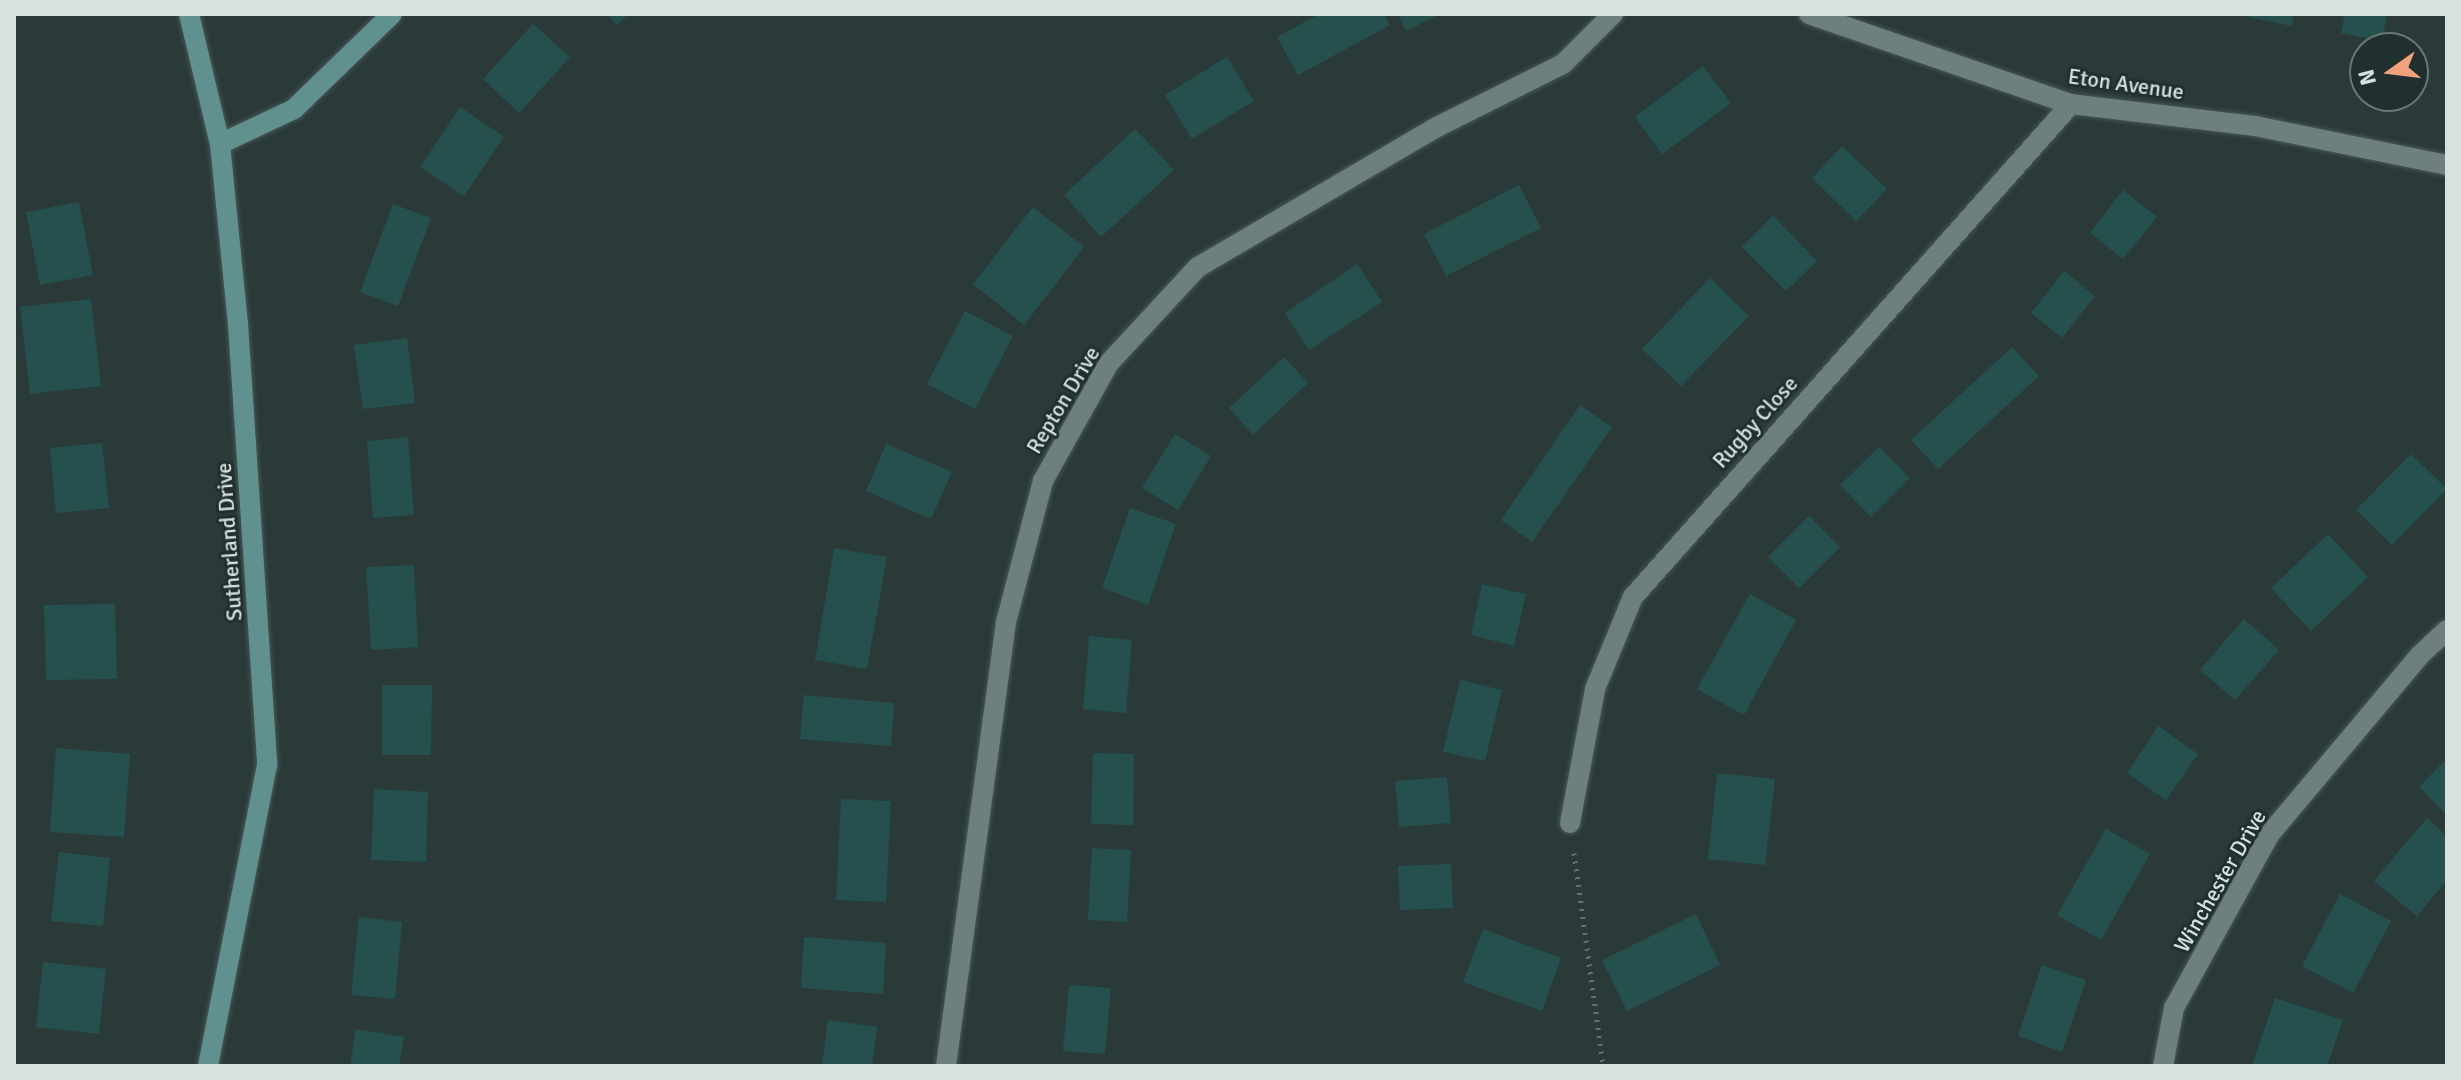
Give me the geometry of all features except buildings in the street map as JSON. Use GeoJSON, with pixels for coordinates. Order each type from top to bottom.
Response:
{"type":"FeatureCollection","features":[{"type":"Feature","properties":{"kind":"street","name":"Sutherland Drive"},"geometry":{"type":"LineString","coordinates":[[189,14],[220,144],[238,324],[267,765],[208,1066]]}},
{"type":"Feature","properties":{"kind":"street"},"geometry":{"type":"LineString","coordinates":[[220,144],[294,109],[392,14]]}},
{"type":"Feature","properties":{"kind":"street","name":"Repton Drive"},"geometry":{"type":"LineString","coordinates":[[946,1066],[1006,622],[1043,481],[1109,363],[1198,267],[1433,129],[1563,64],[1613,14]]}},
{"type":"Feature","properties":{"kind":"street","name":"Eton Avenue"},"geometry":{"type":"LineString","coordinates":[[1809,14],[2071,104],[2255,126],[2447,165]]}},
{"type":"Feature","properties":{"kind":"street","name":"Rugby Close"},"geometry":{"type":"LineString","coordinates":[[1570,823],[1595,689],[1633,597],[2071,104]]}},
{"type":"Feature","properties":{"kind":"street","name":"Winchester Drive"},"geometry":{"type":"LineString","coordinates":[[2163,1066],[2174,1008],[2269,835],[2419,656],[2447,630]]}},
{"type":"Feature","properties":{"kind":"path"},"geometry":{"type":"LineString","coordinates":[[1570,823],[1603,1066]]}}]}
